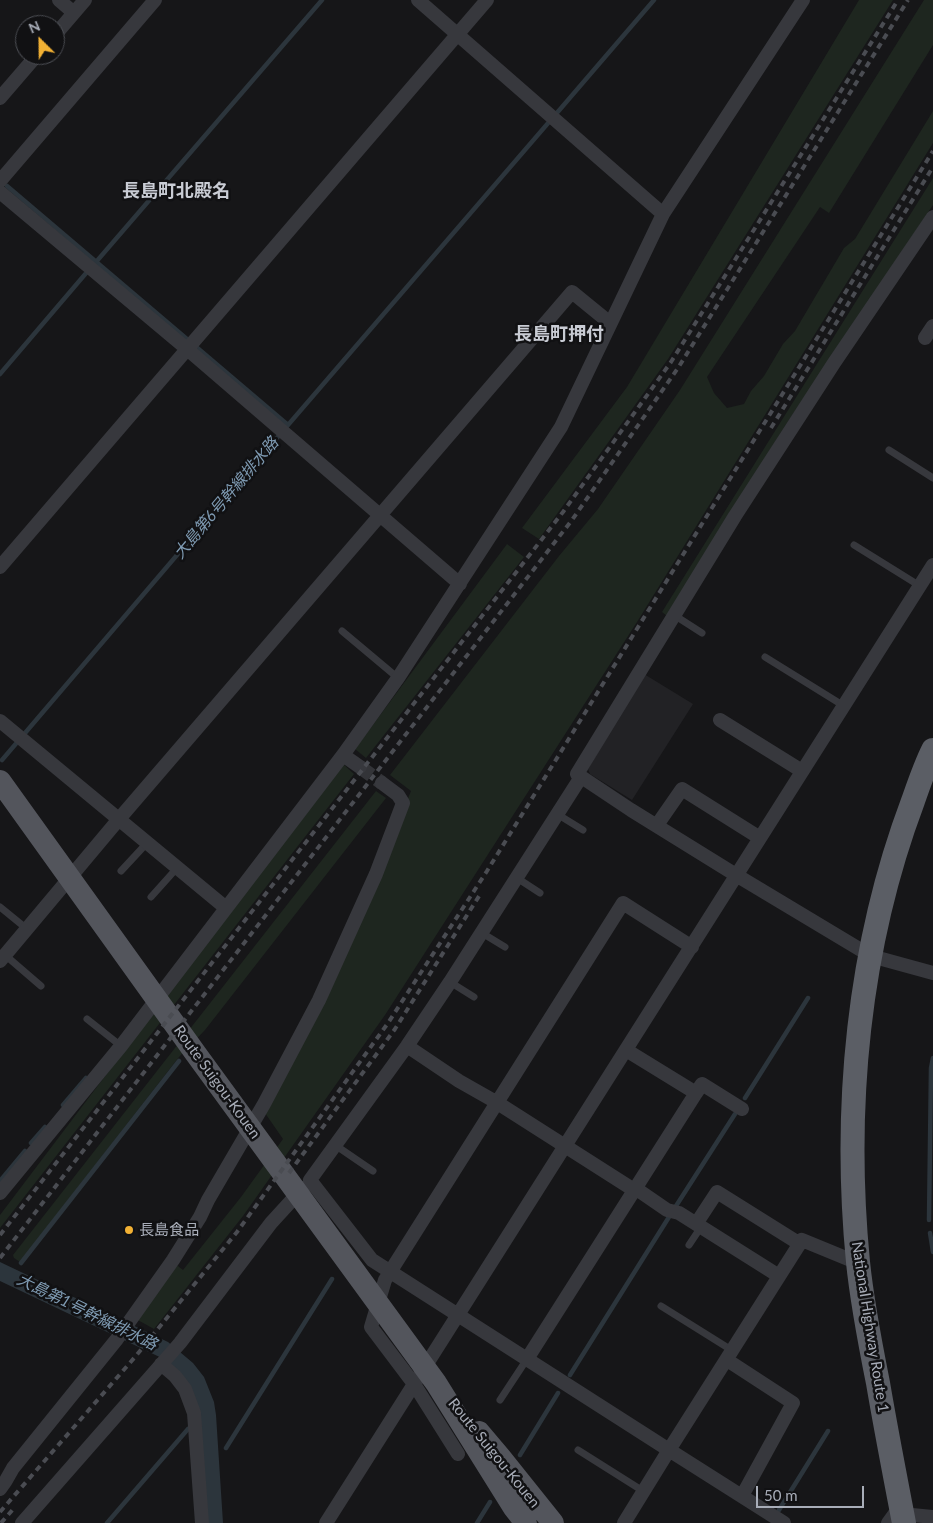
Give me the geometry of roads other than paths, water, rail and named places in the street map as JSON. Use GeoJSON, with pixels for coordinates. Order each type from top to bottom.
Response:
{"type":"FeatureCollection","features":[{"type":"Feature","properties":{"kind":"highway","name":"National Highway Route 1"},"geometry":{"type":"LineString","coordinates":[[899,1516],[858,1263],[853,1196],[853,1103],[858,1043],[880,908],[905,822],[933,750]]}},
{"type":"Feature","properties":{"kind":"main road","name":"Route Suigou-Kouen"},"geometry":{"type":"LineString","coordinates":[[0,780],[425,1383],[526,1523]]}},
{"type":"Feature","properties":{"kind":"main road","name":"Route Suigou-Kouen"},"geometry":{"type":"LineString","coordinates":[[425,1383],[501,1458],[553,1523]]}},
{"type":"Feature","properties":{"kind":"street"},"geometry":{"type":"LineString","coordinates":[[58,0],[74,13]]}},
{"type":"Feature","properties":{"kind":"street"},"geometry":{"type":"LineString","coordinates":[[65,23],[85,0]]}},
{"type":"Feature","properties":{"kind":"street"},"geometry":{"type":"LineString","coordinates":[[0,181],[155,0]]}},
{"type":"Feature","properties":{"kind":"street"},"geometry":{"type":"LineString","coordinates":[[418,0],[663,214]]}},
{"type":"Feature","properties":{"kind":"street"},"geometry":{"type":"LineString","coordinates":[[0,567],[487,0]]}},
{"type":"Feature","properties":{"kind":"street"},"geometry":{"type":"LineString","coordinates":[[0,1193],[122,1046],[343,754],[398,678],[561,427],[663,214],[803,0]]}},
{"type":"Feature","properties":{"kind":"street"},"geometry":{"type":"LineString","coordinates":[[0,98],[28,65]]}},
{"type":"Feature","properties":{"kind":"street"},"geometry":{"type":"LineString","coordinates":[[0,192],[190,345],[284,432],[460,584]]}},
{"type":"Feature","properties":{"kind":"street"},"geometry":{"type":"LineString","coordinates":[[933,217],[834,363],[740,508],[577,774],[736,875],[871,956],[933,973]]}},
{"type":"Feature","properties":{"kind":"street"},"geometry":{"type":"LineString","coordinates":[[2,958],[572,292],[610,323]]}},
{"type":"Feature","properties":{"kind":"street"},"geometry":{"type":"LineString","coordinates":[[326,1523],[425,1383],[459,1315],[933,565]]}},
{"type":"Feature","properties":{"kind":"street"},"geometry":{"type":"LineString","coordinates":[[720,720],[802,771]]}},
{"type":"Feature","properties":{"kind":"street"},"geometry":{"type":"LineString","coordinates":[[0,721],[226,908]]}},
{"type":"Feature","properties":{"kind":"street"},"geometry":{"type":"LineString","coordinates":[[343,754],[360,767]]}},
{"type":"Feature","properties":{"kind":"street"},"geometry":{"type":"LineString","coordinates":[[22,1523],[180,1342],[271,1223],[310,1180],[407,1046],[482,933],[581,777]]}},
{"type":"Feature","properties":{"kind":"street"},"geometry":{"type":"LineString","coordinates":[[0,1489],[13,1468],[117,1339],[173,1260],[200,1217],[264,1104],[319,1000],[376,874],[403,803],[398,795],[382,783]]}},
{"type":"Feature","properties":{"kind":"street"},"geometry":{"type":"LineString","coordinates":[[657,825],[682,789],[760,838]]}},
{"type":"Feature","properties":{"kind":"street"},"geometry":{"type":"LineString","coordinates":[[458,1454],[425,1383],[371,1327],[385,1280],[623,903],[692,946]]}},
{"type":"Feature","properties":{"kind":"street"},"geometry":{"type":"LineString","coordinates":[[407,1046],[459,1081],[779,1276]]}},
{"type":"Feature","properties":{"kind":"street"},"geometry":{"type":"LineString","coordinates":[[626,1050],[696,1093]]}},
{"type":"Feature","properties":{"kind":"street"},"geometry":{"type":"LineString","coordinates":[[527,1358],[702,1084],[742,1109]]}},
{"type":"Feature","properties":{"kind":"street"},"geometry":{"type":"LineString","coordinates":[[310,1180],[372,1260],[784,1523]]}},
{"type":"Feature","properties":{"kind":"street"},"geometry":{"type":"LineString","coordinates":[[698,1226],[717,1192],[800,1244]]}},
{"type":"Feature","properties":{"kind":"street"},"geometry":{"type":"LineString","coordinates":[[624,1523],[802,1240],[858,1263]]}},
{"type":"Feature","properties":{"kind":"street"},"geometry":{"type":"LineString","coordinates":[[730,1356],[793,1403],[742,1496]]}},
{"type":"Feature","properties":{"kind":"street"},"geometry":{"type":"LineString","coordinates":[[163,1362],[185,1389],[194,1413],[202,1523]]}},
{"type":"Feature","properties":{"kind":"street"},"geometry":{"type":"LineString","coordinates":[[899,1516],[933,1517]]}},
{"type":"Feature","properties":{"kind":"lane"},"geometry":{"type":"LineString","coordinates":[[889,450],[933,478]]}},
{"type":"Feature","properties":{"kind":"lane"},"geometry":{"type":"LineString","coordinates":[[854,545],[920,586]]}},
{"type":"Feature","properties":{"kind":"lane"},"geometry":{"type":"LineString","coordinates":[[674,615],[702,633]]}},
{"type":"Feature","properties":{"kind":"lane"},"geometry":{"type":"LineString","coordinates":[[342,631],[398,678]]}},
{"type":"Feature","properties":{"kind":"lane"},"geometry":{"type":"LineString","coordinates":[[765,657],[844,706]]}},
{"type":"Feature","properties":{"kind":"lane"},"geometry":{"type":"LineString","coordinates":[[557,814],[583,830]]}},
{"type":"Feature","properties":{"kind":"lane"},"geometry":{"type":"LineString","coordinates":[[121,871],[147,843]]}},
{"type":"Feature","properties":{"kind":"lane"},"geometry":{"type":"LineString","coordinates":[[151,897],[177,868]]}},
{"type":"Feature","properties":{"kind":"lane"},"geometry":{"type":"LineString","coordinates":[[516,878],[540,893]]}},
{"type":"Feature","properties":{"kind":"lane"},"geometry":{"type":"LineString","coordinates":[[0,907],[27,929]]}},
{"type":"Feature","properties":{"kind":"lane"},"geometry":{"type":"LineString","coordinates":[[482,933],[505,947]]}},
{"type":"Feature","properties":{"kind":"lane"},"geometry":{"type":"LineString","coordinates":[[2,958],[41,986]]}},
{"type":"Feature","properties":{"kind":"lane"},"geometry":{"type":"LineString","coordinates":[[450,982],[474,997]]}},
{"type":"Feature","properties":{"kind":"lane"},"geometry":{"type":"LineString","coordinates":[[87,1018],[122,1046]]}},
{"type":"Feature","properties":{"kind":"lane"},"geometry":{"type":"LineString","coordinates":[[335,1145],[372,1171]]}},
{"type":"Feature","properties":{"kind":"lane"},"geometry":{"type":"LineString","coordinates":[[689,1245],[698,1226]]}},
{"type":"Feature","properties":{"kind":"lane"},"geometry":{"type":"LineString","coordinates":[[661,1306],[730,1356]]}},
{"type":"Feature","properties":{"kind":"lane"},"geometry":{"type":"LineString","coordinates":[[500,1400],[527,1358]]}},
{"type":"Feature","properties":{"kind":"lane"},"geometry":{"type":"LineString","coordinates":[[578,1450],[643,1491]]}},
{"type":"Feature","properties":{"kind":"water","name":"大島第1号幹線排水路"},"geometry":{"type":"Polygon","coordinates":[[[0,1262],[168,1342],[193,1363],[204,1377],[214,1402],[223,1523],[207,1523],[199,1408],[168,1361],[0,1281],[0,1262]]]}},
{"type":"Feature","properties":{"kind":"waterway"},"geometry":{"type":"LineString","coordinates":[[96,262],[322,0]]}},
{"type":"Feature","properties":{"kind":"waterway"},"geometry":{"type":"LineString","coordinates":[[556,114],[654,0]]}},
{"type":"Feature","properties":{"kind":"waterway"},"geometry":{"type":"LineString","coordinates":[[288,425],[549,122]]}},
{"type":"Feature","properties":{"kind":"waterway","name":"大島第6号幹線排水路"},"geometry":{"type":"LineString","coordinates":[[2,760],[288,425],[7,186]]}},
{"type":"Feature","properties":{"kind":"waterway"},"geometry":{"type":"LineString","coordinates":[[0,374],[87,272]]}},
{"type":"Feature","properties":{"kind":"waterway"},"geometry":{"type":"LineString","coordinates":[[745,1098],[808,998]]}},
{"type":"Feature","properties":{"kind":"waterway"},"geometry":{"type":"LineString","coordinates":[[929,1220],[931,1068],[933,1058]]}},
{"type":"Feature","properties":{"kind":"waterway","name":"大島第1号幹線排水路"},"geometry":{"type":"LineString","coordinates":[[21,1263],[179,1061]]}},
{"type":"Feature","properties":{"kind":"waterway"},"geometry":{"type":"LineString","coordinates":[[63,1105],[86,1078]]}},
{"type":"Feature","properties":{"kind":"waterway"},"geometry":{"type":"LineString","coordinates":[[676,1206],[735,1114]]}},
{"type":"Feature","properties":{"kind":"waterway"},"geometry":{"type":"LineString","coordinates":[[31,1143],[45,1127]]}},
{"type":"Feature","properties":{"kind":"waterway"},"geometry":{"type":"LineString","coordinates":[[0,1181],[25,1151]]}},
{"type":"Feature","properties":{"kind":"waterway"},"geometry":{"type":"LineString","coordinates":[[570,1375],[669,1217]]}},
{"type":"Feature","properties":{"kind":"waterway"},"geometry":{"type":"LineString","coordinates":[[930,1233],[933,1252]]}},
{"type":"Feature","properties":{"kind":"waterway"},"geometry":{"type":"LineString","coordinates":[[226,1448],[332,1279]]}},
{"type":"Feature","properties":{"kind":"waterway"},"geometry":{"type":"LineString","coordinates":[[520,1455],[558,1393]]}},
{"type":"Feature","properties":{"kind":"waterway"},"geometry":{"type":"LineString","coordinates":[[107,1523],[188,1429]]}},
{"type":"Feature","properties":{"kind":"waterway"},"geometry":{"type":"LineString","coordinates":[[779,1510],[828,1431]]}},
{"type":"Feature","properties":{"kind":"waterway"},"geometry":{"type":"LineString","coordinates":[[477,1523],[490,1502]]}},
{"type":"Feature","properties":{"kind":"tunnel"},"geometry":{"type":"LineString","coordinates":[[360,767],[382,783]]}},
{"type":"Feature","properties":{"kind":"railway"},"geometry":{"type":"LineString","coordinates":[[0,1235],[563,512],[671,362],[898,0]]}},
{"type":"Feature","properties":{"kind":"railway"},"geometry":{"type":"LineString","coordinates":[[0,1258],[572,520],[678,368],[908,0]]}},
{"type":"Feature","properties":{"kind":"railway"},"geometry":{"type":"LineString","coordinates":[[0,1512],[135,1357],[237,1232],[388,1023],[487,871],[933,151]]}},
{"type":"Feature","properties":{"kind":"railway"},"geometry":{"type":"LineString","coordinates":[[771,428],[933,167]]}},
{"type":"Feature","properties":{"kind":"railway"},"geometry":{"type":"LineString","coordinates":[[289,1173],[395,1029],[481,893]]}},
{"type":"Feature","properties":{"kind":"railway"},"geometry":{"type":"LineString","coordinates":[[1,1523],[15,1507]]}},
{"type":"Feature","properties":{"kind":"place","name":"長島食品"},"geometry":{"type":"Point","coordinates":[129,1230]}},
{"type":"Feature","properties":{"kind":"district","name":"長島町北殿名"},"geometry":{"type":"Point","coordinates":[176,191]}},
{"type":"Feature","properties":{"kind":"district","name":"長島町押付"},"geometry":{"type":"Point","coordinates":[559,334]}}]}
